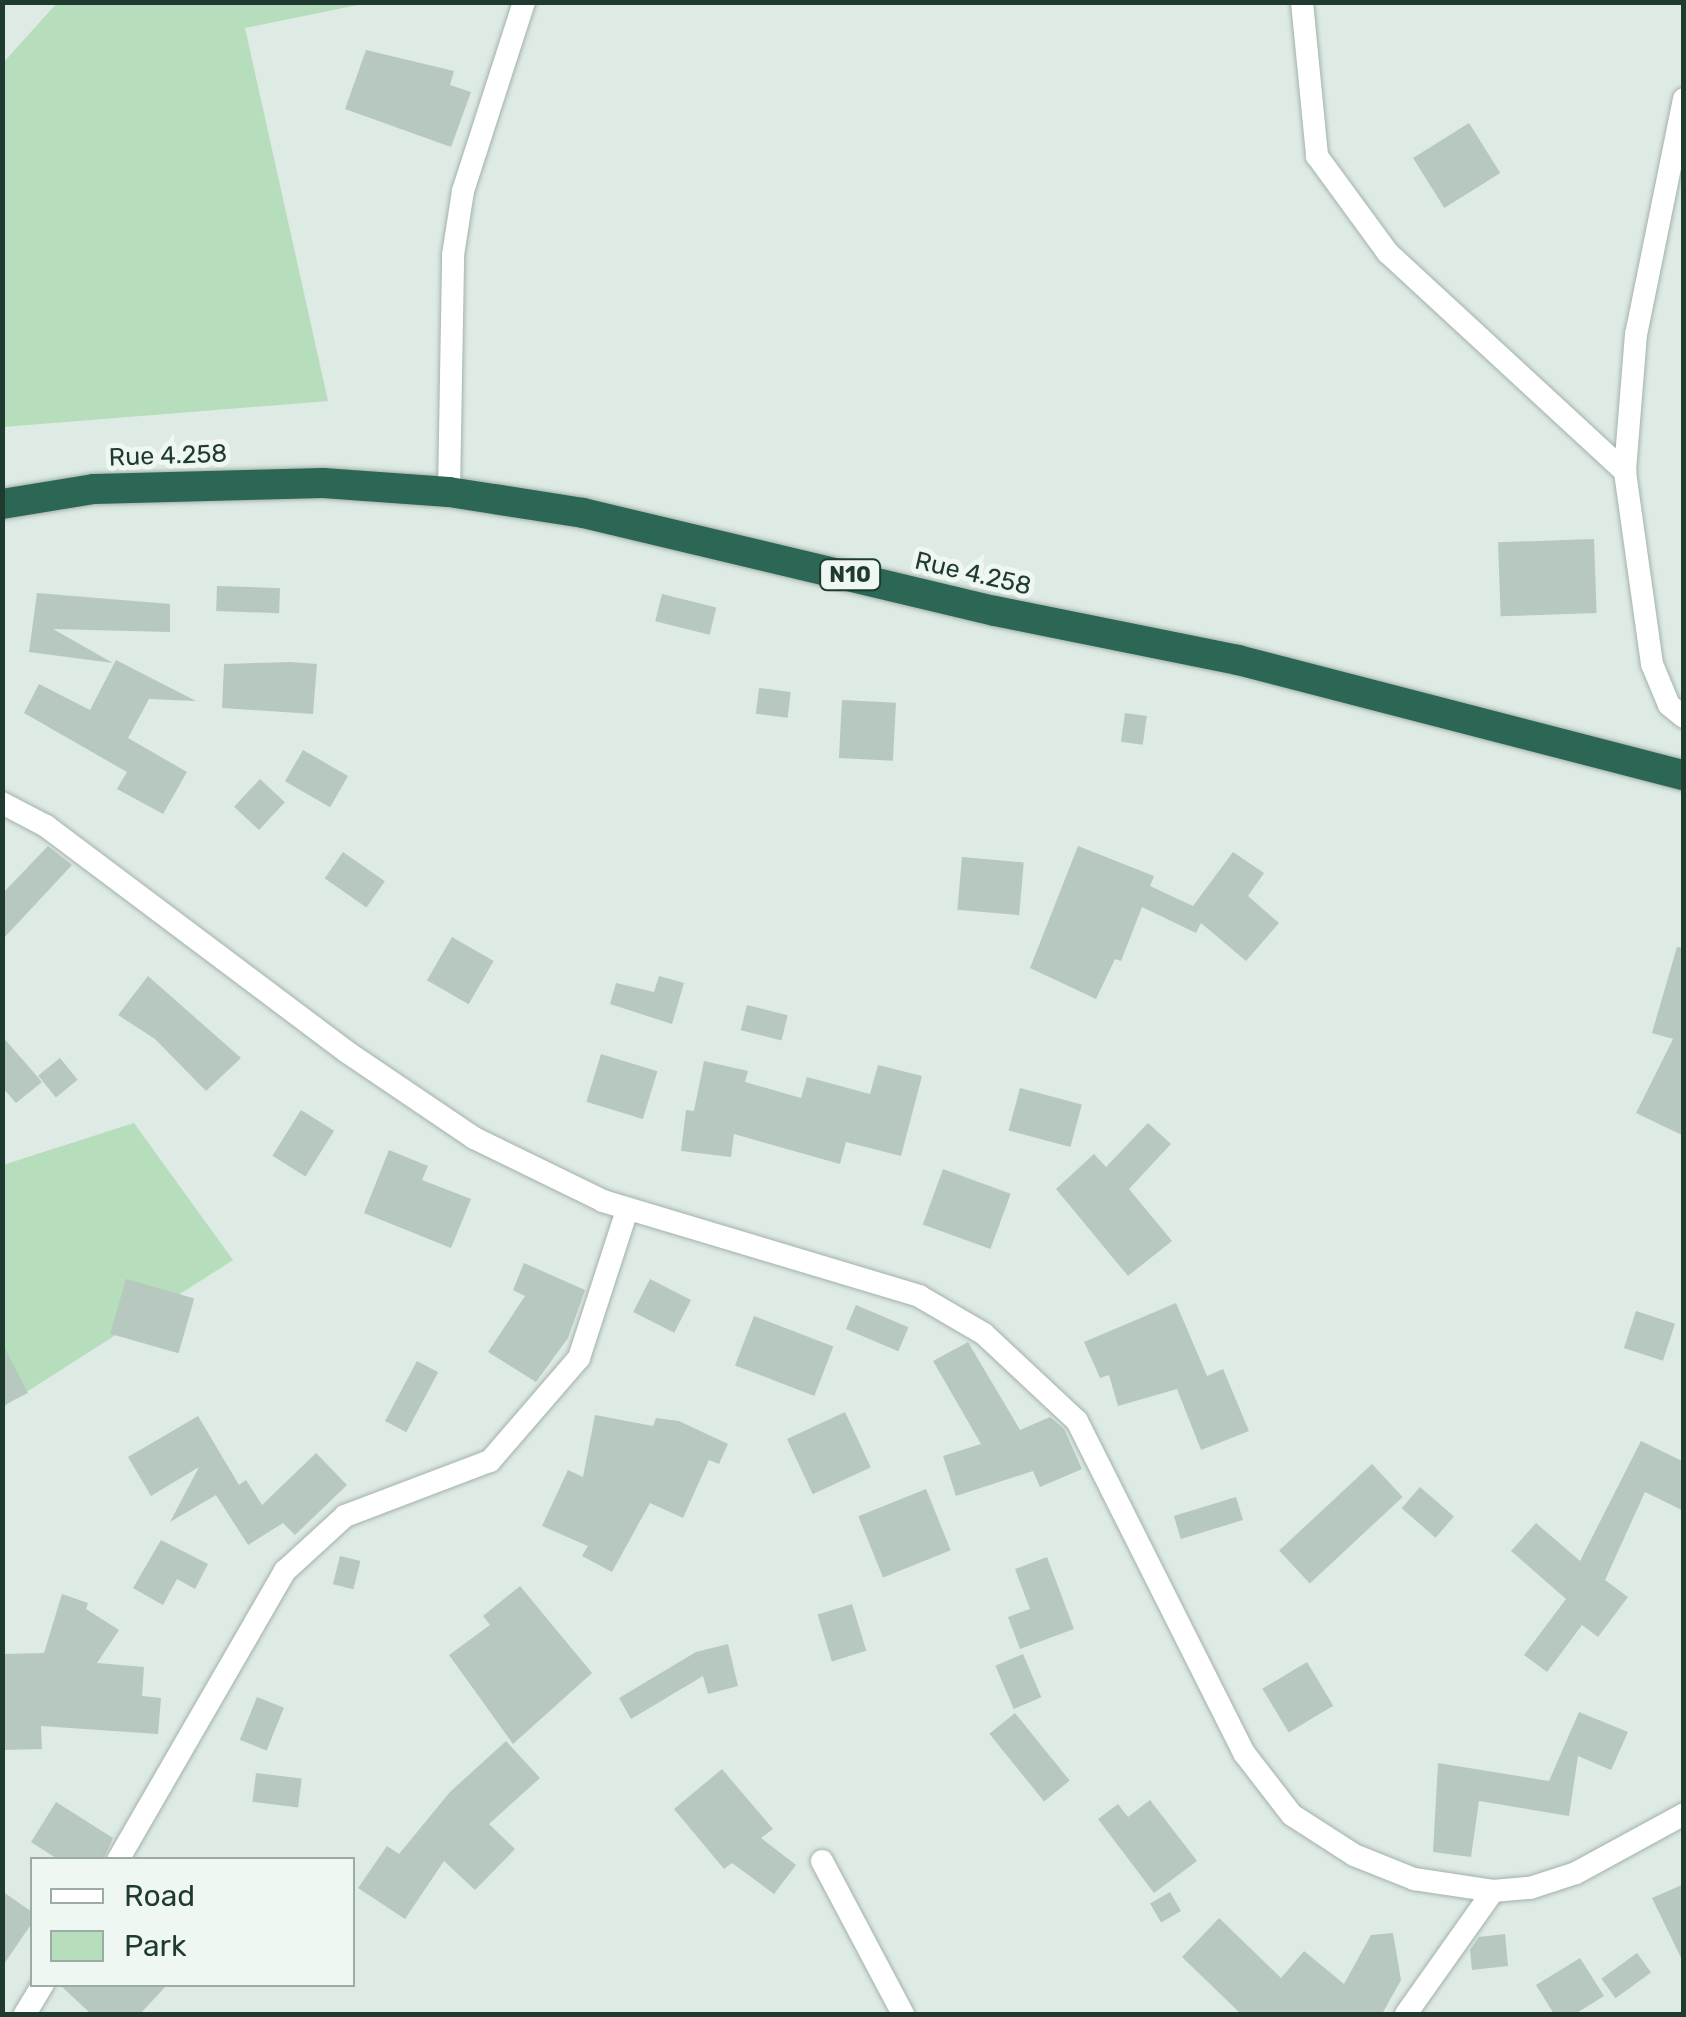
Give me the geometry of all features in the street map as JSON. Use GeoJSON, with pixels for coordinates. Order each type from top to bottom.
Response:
{"type":"FeatureCollection","features":[{"type":"Feature","properties":{"kind":"highway","name":"Rue 4.258"},"geometry":{"type":"LineString","coordinates":[[2,504],[94,489],[207,482],[448,492],[583,513],[995,611],[1238,660],[1684,775]]}},
{"type":"Feature","properties":{"kind":"street"},"geometry":{"type":"LineString","coordinates":[[448,492],[453,254],[463,191],[524,2]]}},
{"type":"Feature","properties":{"kind":"street"},"geometry":{"type":"LineString","coordinates":[[1302,2],[1310,136],[1317,156],[1388,253],[1625,472]]}},
{"type":"Feature","properties":{"kind":"street"},"geometry":{"type":"LineString","coordinates":[[1684,99],[1636,334],[1625,472],[1652,664],[1670,704],[1684,717]]}},
{"type":"Feature","properties":{"kind":"street"},"geometry":{"type":"LineString","coordinates":[[2,803],[46,826],[346,1052],[474,1138],[627,1210],[919,1296],[984,1334],[1077,1422],[1244,1753],[1292,1815],[1354,1855],[1414,1879],[1493,1891],[1530,1888],[1576,1873],[1684,1814]]}},
{"type":"Feature","properties":{"kind":"street"},"geometry":{"type":"LineString","coordinates":[[120,1857],[285,1571],[345,1516],[490,1461],[579,1358],[627,1210]]}},
{"type":"Feature","properties":{"kind":"street"},"geometry":{"type":"LineString","coordinates":[[822,1861],[904,2014]]}},
{"type":"Feature","properties":{"kind":"street"},"geometry":{"type":"LineString","coordinates":[[1406,2014],[1493,1891]]}},
{"type":"Feature","properties":{"kind":"street"},"geometry":{"type":"LineString","coordinates":[[25,2014],[41,1987]]}},
{"type":"Feature","properties":{"kind":"green space"},"geometry":{"type":"Polygon","coordinates":[[[57,3],[367,3],[245,28],[328,401],[3,427],[3,63],[57,3]]]}},
{"type":"Feature","properties":{"kind":"green space"},"geometry":{"type":"Polygon","coordinates":[[[134,1123],[233,1260],[3,1407],[3,1165],[134,1123]]]}},
{"type":"Feature","properties":{"kind":"building"},"geometry":{"type":"Polygon","coordinates":[[[366,50],[454,71],[450,85],[471,92],[451,147],[345,109],[366,50]]]}},
{"type":"Feature","properties":{"kind":"building"},"geometry":{"type":"Polygon","coordinates":[[[1469,123],[1500,173],[1444,208],[1413,158],[1469,123]]]}},
{"type":"Feature","properties":{"kind":"building"},"geometry":{"type":"Polygon","coordinates":[[[1594,539],[1597,613],[1501,616],[1498,542],[1594,539]]]}},
{"type":"Feature","properties":{"kind":"building"},"geometry":{"type":"Polygon","coordinates":[[[217,586],[280,588],[279,613],[216,611],[217,586]]]}},
{"type":"Feature","properties":{"kind":"building"},"geometry":{"type":"Polygon","coordinates":[[[37,593],[170,604],[170,632],[53,629],[113,663],[29,652],[37,593]]]}},
{"type":"Feature","properties":{"kind":"building"},"geometry":{"type":"Polygon","coordinates":[[[662,594],[716,608],[710,635],[655,621],[662,594]]]}},
{"type":"Feature","properties":{"kind":"building"},"geometry":{"type":"Polygon","coordinates":[[[116,660],[196,701],[149,699],[128,738],[187,772],[163,814],[117,789],[127,772],[24,713],[39,684],[90,710],[116,660]]]}},
{"type":"Feature","properties":{"kind":"building"},"geometry":{"type":"Polygon","coordinates":[[[224,664],[317,664],[313,714],[222,708],[224,664]]]}},
{"type":"Feature","properties":{"kind":"building"},"geometry":{"type":"Polygon","coordinates":[[[759,688],[791,692],[788,718],[756,714],[759,688]]]}},
{"type":"Feature","properties":{"kind":"building"},"geometry":{"type":"Polygon","coordinates":[[[842,700],[896,703],[893,761],[839,758],[842,700]]]}},
{"type":"Feature","properties":{"kind":"building"},"geometry":{"type":"Polygon","coordinates":[[[1125,713],[1147,716],[1143,745],[1121,742],[1125,713]]]}},
{"type":"Feature","properties":{"kind":"building"},"geometry":{"type":"Polygon","coordinates":[[[303,750],[348,776],[330,807],[285,781],[303,750]]]}},
{"type":"Feature","properties":{"kind":"building"},"geometry":{"type":"Polygon","coordinates":[[[260,779],[285,802],[259,830],[234,807],[260,779]]]}},
{"type":"Feature","properties":{"kind":"building"},"geometry":{"type":"Polygon","coordinates":[[[48,846],[72,865],[2,940],[2,894],[48,846]]]}},
{"type":"Feature","properties":{"kind":"building"},"geometry":{"type":"Polygon","coordinates":[[[1078,846],[1154,876],[1150,886],[1193,906],[1233,852],[1264,873],[1248,896],[1279,923],[1246,961],[1201,923],[1196,933],[1142,907],[1121,961],[1115,959],[1096,999],[1030,968],[1078,846]]]}},
{"type":"Feature","properties":{"kind":"building"},"geometry":{"type":"Polygon","coordinates":[[[343,852],[385,881],[366,907],[325,878],[343,852]]]}},
{"type":"Feature","properties":{"kind":"building"},"geometry":{"type":"Polygon","coordinates":[[[962,857],[1024,862],[1019,915],[957,910],[962,857]]]}},
{"type":"Feature","properties":{"kind":"building"},"geometry":{"type":"Polygon","coordinates":[[[452,937],[494,961],[469,1004],[427,980],[452,937]]]}},
{"type":"Feature","properties":{"kind":"building"},"geometry":{"type":"Polygon","coordinates":[[[1677,947],[1684,948],[1684,1136],[1636,1113],[1673,1039],[1652,1033],[1677,947]]]}},
{"type":"Feature","properties":{"kind":"building"},"geometry":{"type":"Polygon","coordinates":[[[148,976],[241,1058],[206,1091],[155,1039],[118,1015],[148,976]]]}},
{"type":"Feature","properties":{"kind":"building"},"geometry":{"type":"Polygon","coordinates":[[[659,976],[684,983],[672,1024],[610,1004],[616,983],[654,992],[659,976]]]}},
{"type":"Feature","properties":{"kind":"building"},"geometry":{"type":"Polygon","coordinates":[[[747,1005],[788,1015],[781,1040],[741,1030],[747,1005]]]}},
{"type":"Feature","properties":{"kind":"building"},"geometry":{"type":"Polygon","coordinates":[[[2,1036],[42,1082],[16,1103],[2,1087],[2,1036]]]}},
{"type":"Feature","properties":{"kind":"building"},"geometry":{"type":"Polygon","coordinates":[[[601,1054],[657,1071],[643,1119],[586,1102],[601,1054]]]}},
{"type":"Feature","properties":{"kind":"building"},"geometry":{"type":"Polygon","coordinates":[[[60,1058],[78,1080],[56,1097],[38,1076],[60,1058]]]}},
{"type":"Feature","properties":{"kind":"building"},"geometry":{"type":"Polygon","coordinates":[[[704,1061],[748,1071],[745,1082],[801,1098],[807,1077],[870,1094],[878,1065],[922,1076],[901,1156],[846,1142],[840,1164],[734,1134],[731,1157],[681,1151],[686,1110],[694,1111],[704,1061]]]}},
{"type":"Feature","properties":{"kind":"building"},"geometry":{"type":"Polygon","coordinates":[[[1020,1088],[1082,1105],[1070,1147],[1009,1131],[1020,1088]]]}},
{"type":"Feature","properties":{"kind":"building"},"geometry":{"type":"Polygon","coordinates":[[[301,1110],[334,1131],[305,1176],[272,1156],[301,1110]]]}},
{"type":"Feature","properties":{"kind":"building"},"geometry":{"type":"Polygon","coordinates":[[[1148,1123],[1171,1144],[1129,1189],[1172,1241],[1128,1276],[1056,1189],[1094,1154],[1106,1167],[1148,1123]]]}},
{"type":"Feature","properties":{"kind":"building"},"geometry":{"type":"Polygon","coordinates":[[[389,1150],[428,1166],[422,1180],[471,1199],[451,1248],[364,1213],[389,1150]]]}},
{"type":"Feature","properties":{"kind":"building"},"geometry":{"type":"Polygon","coordinates":[[[943,1169],[1011,1194],[990,1249],[923,1224],[943,1169]]]}},
{"type":"Feature","properties":{"kind":"building"},"geometry":{"type":"Polygon","coordinates":[[[524,1263],[585,1290],[568,1338],[536,1382],[488,1352],[525,1296],[513,1290],[524,1263]]]}},
{"type":"Feature","properties":{"kind":"building"},"geometry":{"type":"Polygon","coordinates":[[[126,1279],[194,1299],[179,1353],[110,1334],[126,1279]]]}},
{"type":"Feature","properties":{"kind":"building"},"geometry":{"type":"Polygon","coordinates":[[[650,1279],[691,1300],[674,1333],[633,1312],[650,1279]]]}},
{"type":"Feature","properties":{"kind":"building"},"geometry":{"type":"Polygon","coordinates":[[[1176,1303],[1207,1376],[1223,1369],[1249,1431],[1201,1450],[1177,1389],[1118,1406],[1109,1375],[1100,1378],[1084,1342],[1176,1303]]]}},
{"type":"Feature","properties":{"kind":"building"},"geometry":{"type":"Polygon","coordinates":[[[856,1305],[908,1327],[898,1351],[846,1329],[856,1305]]]}},
{"type":"Feature","properties":{"kind":"building"},"geometry":{"type":"Polygon","coordinates":[[[1636,1311],[1675,1324],[1663,1361],[1624,1348],[1636,1311]]]}},
{"type":"Feature","properties":{"kind":"building"},"geometry":{"type":"Polygon","coordinates":[[[754,1316],[833,1346],[814,1396],[735,1365],[754,1316]]]}},
{"type":"Feature","properties":{"kind":"building"},"geometry":{"type":"Polygon","coordinates":[[[968,1342],[1020,1430],[1050,1417],[1064,1429],[1082,1469],[1040,1487],[1033,1471],[956,1496],[943,1456],[981,1444],[933,1361],[968,1342]]]}},
{"type":"Feature","properties":{"kind":"building"},"geometry":{"type":"Polygon","coordinates":[[[2,1343],[28,1393],[2,1406],[2,1343]]]}},
{"type":"Feature","properties":{"kind":"building"},"geometry":{"type":"Polygon","coordinates":[[[417,1361],[438,1372],[406,1432],[385,1421],[417,1361]]]}},
{"type":"Feature","properties":{"kind":"building"},"geometry":{"type":"Polygon","coordinates":[[[845,1412],[871,1467],[813,1494],[787,1439],[845,1412]]]}},
{"type":"Feature","properties":{"kind":"building"},"geometry":{"type":"Polygon","coordinates":[[[595,1415],[653,1426],[656,1418],[679,1421],[728,1444],[719,1464],[709,1460],[683,1518],[650,1503],[612,1572],[582,1556],[588,1546],[542,1526],[568,1470],[583,1477],[595,1415]]]}},
{"type":"Feature","properties":{"kind":"building"},"geometry":{"type":"Polygon","coordinates":[[[198,1416],[239,1485],[246,1480],[262,1505],[316,1453],[347,1485],[295,1535],[283,1523],[248,1545],[216,1495],[170,1522],[199,1467],[151,1496],[128,1457],[198,1416]]]}},
{"type":"Feature","properties":{"kind":"building"},"geometry":{"type":"Polygon","coordinates":[[[1641,1441],[1684,1462],[1684,1511],[1645,1492],[1605,1580],[1628,1597],[1598,1637],[1582,1625],[1547,1672],[1524,1655],[1566,1599],[1511,1551],[1536,1523],[1580,1561],[1641,1441]]]}},
{"type":"Feature","properties":{"kind":"building"},"geometry":{"type":"Polygon","coordinates":[[[1372,1464],[1403,1497],[1310,1584],[1279,1551],[1372,1464]]]}},
{"type":"Feature","properties":{"kind":"building"},"geometry":{"type":"Polygon","coordinates":[[[1420,1487],[1454,1517],[1436,1538],[1402,1508],[1420,1487]]]}},
{"type":"Feature","properties":{"kind":"building"},"geometry":{"type":"Polygon","coordinates":[[[926,1489],[951,1550],[883,1578],[858,1516],[926,1489]]]}},
{"type":"Feature","properties":{"kind":"building"},"geometry":{"type":"Polygon","coordinates":[[[1236,1497],[1243,1520],[1181,1539],[1174,1516],[1236,1497]]]}},
{"type":"Feature","properties":{"kind":"building"},"geometry":{"type":"Polygon","coordinates":[[[161,1540],[208,1564],[195,1589],[177,1579],[163,1605],[133,1588],[161,1540]]]}},
{"type":"Feature","properties":{"kind":"building"},"geometry":{"type":"Polygon","coordinates":[[[340,1556],[360,1561],[353,1589],[333,1584],[340,1556]]]}},
{"type":"Feature","properties":{"kind":"building"},"geometry":{"type":"Polygon","coordinates":[[[1047,1557],[1074,1629],[1020,1649],[1008,1617],[1030,1609],[1015,1569],[1047,1557]]]}},
{"type":"Feature","properties":{"kind":"building"},"geometry":{"type":"Polygon","coordinates":[[[520,1586],[592,1673],[513,1744],[449,1655],[490,1625],[483,1616],[520,1586]]]}},
{"type":"Feature","properties":{"kind":"building"},"geometry":{"type":"Polygon","coordinates":[[[62,1594],[88,1603],[86,1609],[119,1630],[97,1663],[144,1667],[142,1696],[161,1698],[158,1734],[41,1726],[42,1749],[2,1750],[2,1654],[44,1653],[62,1594]]]}},
{"type":"Feature","properties":{"kind":"building"},"geometry":{"type":"Polygon","coordinates":[[[852,1604],[866,1651],[832,1661],[818,1615],[852,1604]]]}},
{"type":"Feature","properties":{"kind":"building"},"geometry":{"type":"Polygon","coordinates":[[[728,1644],[738,1686],[708,1694],[703,1676],[631,1719],[619,1698],[696,1652],[728,1644]]]}},
{"type":"Feature","properties":{"kind":"building"},"geometry":{"type":"Polygon","coordinates":[[[1023,1654],[1041,1697],[1014,1709],[995,1666],[1023,1654]]]}},
{"type":"Feature","properties":{"kind":"building"},"geometry":{"type":"Polygon","coordinates":[[[1307,1662],[1333,1706],[1289,1732],[1262,1689],[1307,1662]]]}},
{"type":"Feature","properties":{"kind":"building"},"geometry":{"type":"Polygon","coordinates":[[[257,1697],[284,1708],[267,1751],[240,1740],[257,1697]]]}},
{"type":"Feature","properties":{"kind":"building"},"geometry":{"type":"Polygon","coordinates":[[[1579,1712],[1628,1732],[1611,1770],[1578,1756],[1569,1816],[1479,1801],[1471,1857],[1433,1852],[1438,1763],[1549,1781],[1579,1712]]]}},
{"type":"Feature","properties":{"kind":"building"},"geometry":{"type":"Polygon","coordinates":[[[1015,1713],[1070,1781],[1044,1801],[989,1734],[1015,1713]]]}},
{"type":"Feature","properties":{"kind":"building"},"geometry":{"type":"Polygon","coordinates":[[[506,1741],[540,1778],[489,1824],[515,1849],[475,1890],[444,1861],[405,1919],[358,1888],[387,1846],[399,1854],[450,1792],[506,1741]]]}},
{"type":"Feature","properties":{"kind":"building"},"geometry":{"type":"Polygon","coordinates":[[[722,1769],[773,1829],[761,1838],[796,1865],[774,1894],[732,1863],[724,1869],[674,1809],[722,1769]]]}},
{"type":"Feature","properties":{"kind":"building"},"geometry":{"type":"Polygon","coordinates":[[[256,1773],[302,1779],[298,1807],[252,1802],[256,1773]]]}},
{"type":"Feature","properties":{"kind":"building"},"geometry":{"type":"Polygon","coordinates":[[[1150,1800],[1197,1861],[1154,1893],[1098,1819],[1118,1804],[1128,1817],[1150,1800]]]}},
{"type":"Feature","properties":{"kind":"building"},"geometry":{"type":"Polygon","coordinates":[[[56,1802],[113,1838],[104,1857],[54,1857],[31,1842],[56,1802]]]}},
{"type":"Feature","properties":{"kind":"building"},"geometry":{"type":"Polygon","coordinates":[[[1684,1884],[1684,1964],[1652,1898],[1684,1884]]]}},
{"type":"Feature","properties":{"kind":"building"},"geometry":{"type":"Polygon","coordinates":[[[2,1891],[30,1911],[30,1926],[2,1967],[2,1891]]]}},
{"type":"Feature","properties":{"kind":"building"},"geometry":{"type":"Polygon","coordinates":[[[1170,1892],[1181,1911],[1161,1923],[1150,1904],[1170,1892]]]}},
{"type":"Feature","properties":{"kind":"building"},"geometry":{"type":"Polygon","coordinates":[[[1219,1918],[1281,1978],[1304,1951],[1344,1984],[1371,1935],[1393,1933],[1401,1980],[1382,2014],[1241,2014],[1182,1957],[1219,1918]]]}},
{"type":"Feature","properties":{"kind":"building"},"geometry":{"type":"Polygon","coordinates":[[[1505,1934],[1508,1966],[1472,1970],[1470,1950],[1479,1937],[1505,1934]]]}},
{"type":"Feature","properties":{"kind":"building"},"geometry":{"type":"Polygon","coordinates":[[[1637,1953],[1651,1972],[1616,1998],[1601,1979],[1637,1953]]]}},
{"type":"Feature","properties":{"kind":"building"},"geometry":{"type":"Polygon","coordinates":[[[1580,1958],[1604,1996],[1575,2014],[1554,2014],[1536,1985],[1580,1958]]]}},
{"type":"Feature","properties":{"kind":"building"},"geometry":{"type":"Polygon","coordinates":[[[62,1987],[165,1987],[140,2014],[91,2014],[62,1987]]]}}]}
